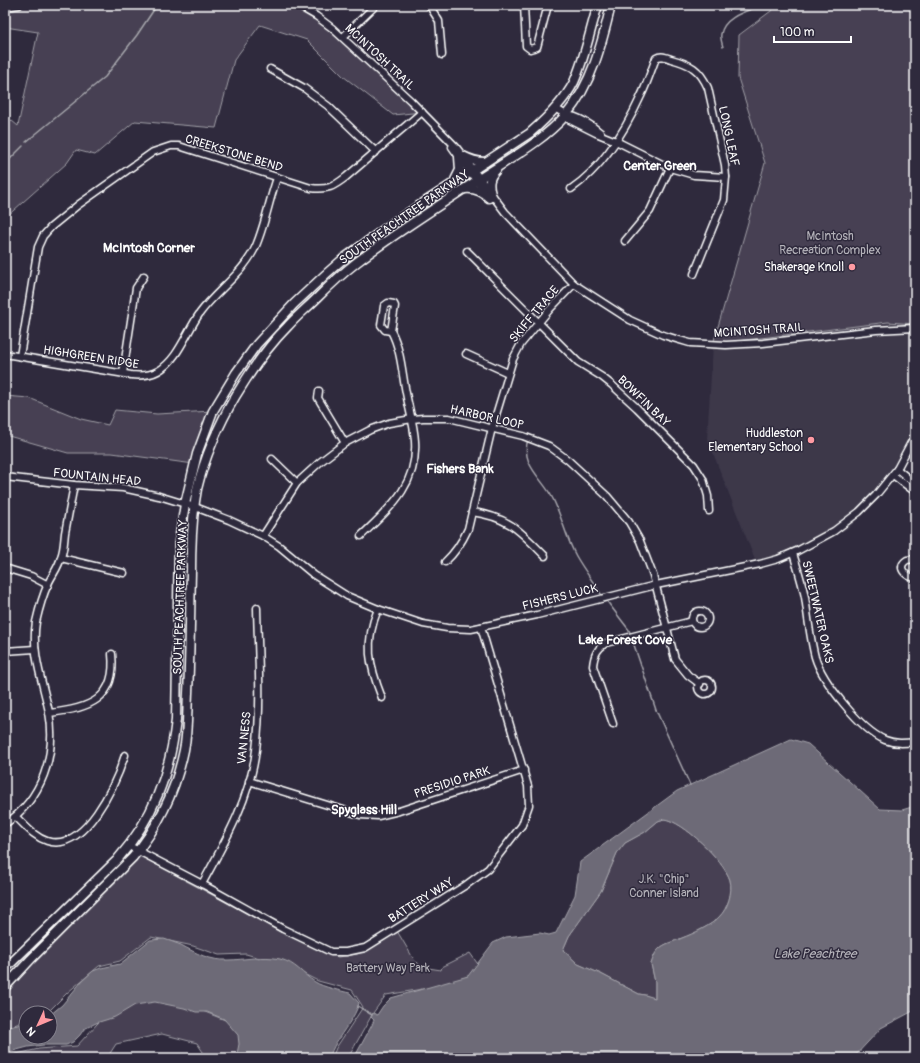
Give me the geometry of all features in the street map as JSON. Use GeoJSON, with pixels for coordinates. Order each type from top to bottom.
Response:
{"type":"FeatureCollection","features":[{"type":"Feature","properties":{"kind":"main road","name":"SOUTH PEACHTREE PARKWAY"},"geometry":{"type":"LineString","coordinates":[[5,969],[116,860],[128,846],[153,808],[167,769],[174,743],[176,720],[179,541],[185,504],[197,454],[213,411],[236,373],[257,344],[299,299],[343,259],[454,182],[530,133],[548,117],[575,79],[598,5]]}},
{"type":"Feature","properties":{"kind":"main road","name":"SOUTH PEACHTREE PARKWAY"},"geometry":{"type":"LineString","coordinates":[[5,987],[31,959],[113,879],[138,851],[163,813],[172,791],[184,747],[190,652],[192,538],[197,488],[207,457],[220,426],[235,398],[263,355],[286,327],[356,263],[464,189],[526,150],[566,115],[582,93],[593,69],[602,44],[612,5]]}},
{"type":"Feature","properties":{"kind":"main road"},"geometry":{"type":"LineString","coordinates":[[454,182],[460,170],[461,156],[477,162],[485,162]]}},
{"type":"Feature","properties":{"kind":"main road"},"geometry":{"type":"LineString","coordinates":[[491,198],[489,182],[496,168]]}},
{"type":"Feature","properties":{"kind":"main road"},"geometry":{"type":"LineString","coordinates":[[464,189],[478,190],[491,198]]}},
{"type":"Feature","properties":{"kind":"street"},"geometry":{"type":"LineString","coordinates":[[5,7],[19,5]]}},
{"type":"Feature","properties":{"kind":"street","name":"MCINTOSH TRAIL"},"geometry":{"type":"LineString","coordinates":[[297,5],[316,16],[342,37],[422,112],[456,147],[471,171],[491,198],[574,284],[630,320],[663,335],[690,343],[726,346],[870,331],[915,328]]}},
{"type":"Feature","properties":{"kind":"street"},"geometry":{"type":"LineString","coordinates":[[342,37],[376,5]]}},
{"type":"Feature","properties":{"kind":"street"},"geometry":{"type":"LineString","coordinates":[[429,5],[439,22],[442,55]]}},
{"type":"Feature","properties":{"kind":"street"},"geometry":{"type":"LineString","coordinates":[[524,5],[526,46],[530,49],[537,47],[548,5]]}},
{"type":"Feature","properties":{"kind":"street","name":"LONG LEAF"},"geometry":{"type":"LineString","coordinates":[[616,141],[642,96],[656,58],[669,58],[690,65],[700,74],[708,88],[721,146],[726,177],[724,200],[694,274]]}},
{"type":"Feature","properties":{"kind":"street"},"geometry":{"type":"LineString","coordinates":[[270,69],[304,88],[328,106],[376,152]]}},
{"type":"Feature","properties":{"kind":"street"},"geometry":{"type":"LineString","coordinates":[[555,108],[566,115],[594,127],[606,137],[670,168],[694,175],[726,177]]}},
{"type":"Feature","properties":{"kind":"street","name":"CREEKSTONE BEND"},"geometry":{"type":"LineString","coordinates":[[20,356],[38,247],[44,236],[51,227],[78,205],[153,152],[171,146],[179,146],[311,188],[327,189],[346,177],[422,112]]}},
{"type":"Feature","properties":{"kind":"street"},"geometry":{"type":"LineString","coordinates":[[571,189],[582,182],[606,156],[616,141]]}},
{"type":"Feature","properties":{"kind":"street"},"geometry":{"type":"LineString","coordinates":[[625,241],[650,211],[670,168]]}},
{"type":"Feature","properties":{"kind":"street","name":"HIGHGREEN RIDGE"},"geometry":{"type":"LineString","coordinates":[[5,354],[144,376],[158,371],[168,364],[201,312],[246,262],[254,250],[260,236],[277,178]]}},
{"type":"Feature","properties":{"kind":"street","name":"BOWFIN BAY"},"geometry":{"type":"LineString","coordinates":[[467,251],[578,362],[602,376],[694,465],[703,479],[708,496],[709,512]]}},
{"type":"Feature","properties":{"kind":"street"},"geometry":{"type":"LineString","coordinates":[[123,373],[136,288],[144,276]]}},
{"type":"Feature","properties":{"kind":"street","name":"SKIFF TRACE"},"geometry":{"type":"LineString","coordinates":[[445,562],[463,541],[468,529],[492,428],[508,373],[521,344],[538,322],[574,284]]}},
{"type":"Feature","properties":{"kind":"street"},"geometry":{"type":"LineString","coordinates":[[361,536],[396,502],[407,484],[415,458],[415,441],[412,419],[397,347],[391,330]]}},
{"type":"Feature","properties":{"kind":"street"},"geometry":{"type":"LineString","coordinates":[[466,354],[508,373]]}},
{"type":"Feature","properties":{"kind":"street"},"geometry":{"type":"LineString","coordinates":[[319,391],[318,398],[345,444]]}},
{"type":"Feature","properties":{"kind":"street","name":"HARBOR LOOP"},"geometry":{"type":"LineString","coordinates":[[263,536],[297,483],[320,462],[357,436],[389,423],[423,418],[449,418],[529,438],[549,446],[568,460],[590,478],[621,511],[640,540],[656,585],[675,659],[688,675],[700,684]]}},
{"type":"Feature","properties":{"kind":"street","name":"FISHERS LUCK"},"geometry":{"type":"LineString","coordinates":[[185,504],[229,520],[263,536],[328,585],[346,596],[378,609],[423,624],[447,628],[471,629],[538,615],[656,585],[760,564],[792,553],[818,540],[844,524],[876,495],[895,472],[915,435]]}},
{"type":"Feature","properties":{"kind":"street"},"geometry":{"type":"LineString","coordinates":[[272,459],[297,483]]}},
{"type":"Feature","properties":{"kind":"street"},"geometry":{"type":"LineString","coordinates":[[895,472],[915,484]]}},
{"type":"Feature","properties":{"kind":"street"},"geometry":{"type":"LineString","coordinates":[[895,472],[915,492]]}},
{"type":"Feature","properties":{"kind":"street","name":"FOUNTAIN HEAD"},"geometry":{"type":"LineString","coordinates":[[5,477],[74,485],[124,488],[185,504]]}},
{"type":"Feature","properties":{"kind":"street"},"geometry":{"type":"LineString","coordinates":[[5,824],[16,817],[24,809],[38,790],[45,773],[49,755],[51,740],[49,713],[35,649],[36,623],[41,602],[61,558],[74,485]]}},
{"type":"Feature","properties":{"kind":"street"},"geometry":{"type":"LineString","coordinates":[[472,512],[495,517],[516,528],[545,556]]}},
{"type":"Feature","properties":{"kind":"street","name":"SWEETWATER OAKS"},"geometry":{"type":"LineString","coordinates":[[792,553],[804,595],[815,658],[820,671],[827,682],[871,732],[885,740],[901,743],[915,742]]}},
{"type":"Feature","properties":{"kind":"street"},"geometry":{"type":"LineString","coordinates":[[61,558],[124,573]]}},
{"type":"Feature","properties":{"kind":"street"},"geometry":{"type":"LineString","coordinates":[[915,559],[907,560],[902,568],[906,575],[915,578]]}},
{"type":"Feature","properties":{"kind":"street"},"geometry":{"type":"LineString","coordinates":[[5,568],[31,576],[48,585]]}},
{"type":"Feature","properties":{"kind":"street","name":"VAN NESS"},"geometry":{"type":"LineString","coordinates":[[202,884],[230,833],[244,798],[256,751],[259,701],[257,608]]}},
{"type":"Feature","properties":{"kind":"street"},"geometry":{"type":"LineString","coordinates":[[378,609],[372,624],[369,649],[373,671],[382,698]]}},
{"type":"Feature","properties":{"kind":"street"},"geometry":{"type":"LineString","coordinates":[[613,724],[596,678],[594,659],[597,651],[606,643],[692,621]]}},
{"type":"Feature","properties":{"kind":"street","name":"BATTERY WAY"},"geometry":{"type":"LineString","coordinates":[[128,846],[202,884],[283,929],[331,952],[346,952],[361,949],[466,884],[492,865],[522,825],[529,805],[529,796],[524,770],[481,627]]}},
{"type":"Feature","properties":{"kind":"street"},"geometry":{"type":"LineString","coordinates":[[5,652],[35,649]]}},
{"type":"Feature","properties":{"kind":"street"},"geometry":{"type":"LineString","coordinates":[[49,713],[80,708],[93,702],[99,697],[111,682],[113,670],[112,654]]}},
{"type":"Feature","properties":{"kind":"street"},"geometry":{"type":"LineString","coordinates":[[16,817],[40,838],[48,842],[58,842],[75,837],[82,831],[110,792],[119,774],[125,755]]}},
{"type":"Feature","properties":{"kind":"street","name":"PRESIDIO PARK"},"geometry":{"type":"LineString","coordinates":[[249,781],[360,815],[378,816],[524,770]]}},
{"type":"Feature","properties":{"kind":"street"},"geometry":{"type":"LineString","coordinates":[[5,963],[25,949]]}},
{"type":"Feature","properties":{"kind":"shaded area","name":"Huddleston Elementary School"},"geometry":{"type":"Polygon","coordinates":[[[900,320],[915,323],[915,441],[900,474],[849,528],[795,553],[755,560],[707,438],[713,344],[900,320]]]}},
{"type":"Feature","properties":{"kind":"green space"},"geometry":{"type":"Polygon","coordinates":[[[18,5],[290,5],[316,16],[422,112],[393,115],[343,76],[307,40],[260,25],[234,60],[216,128],[135,121],[95,155],[76,150],[67,163],[5,218],[5,115],[18,126],[38,32],[5,27],[5,7],[18,5]]]}},
{"type":"Feature","properties":{"kind":"green space","name":"McIntosh Recreation Complex"},"geometry":{"type":"Polygon","coordinates":[[[779,5],[915,5],[915,324],[888,322],[713,344],[765,163],[738,78],[739,35],[779,5]]]}},
{"type":"Feature","properties":{"kind":"green space"},"geometry":{"type":"Polygon","coordinates":[[[5,396],[29,398],[81,419],[108,425],[115,410],[157,414],[213,411],[194,464],[112,453],[68,453],[5,435],[5,396]]]}},
{"type":"Feature","properties":{"kind":"green space","name":"J.K. \"Chip\" Conner Island"},"geometry":{"type":"Polygon","coordinates":[[[664,819],[672,821],[692,834],[702,843],[726,872],[730,880],[731,889],[727,905],[722,914],[716,920],[697,932],[663,946],[656,953],[651,964],[655,982],[655,999],[639,994],[578,964],[563,950],[569,936],[601,891],[617,853],[625,843],[645,832],[658,821],[664,819]]]}},
{"type":"Feature","properties":{"kind":"green space","name":"Battery Way Park"},"geometry":{"type":"Polygon","coordinates":[[[140,856],[281,932],[338,957],[357,954],[371,948],[397,931],[413,958],[422,967],[441,970],[442,967],[470,953],[482,970],[447,985],[386,995],[373,1013],[348,1058],[332,1058],[336,1048],[363,1007],[352,990],[318,981],[290,967],[246,954],[219,955],[193,946],[151,937],[120,961],[99,966],[55,1005],[18,1005],[18,1024],[5,1028],[5,996],[28,968],[140,856]]]}},
{"type":"Feature","properties":{"kind":"green space"},"geometry":{"type":"Polygon","coordinates":[[[150,990],[235,1024],[246,1058],[207,1058],[197,1043],[162,1034],[116,1044],[107,1058],[5,1058],[5,1056],[39,1049],[77,1046],[107,1013],[150,990]]]}},
{"type":"Feature","properties":{"kind":"water","name":"Lake Peachtree"},"geometry":{"type":"Polygon","coordinates":[[[791,739],[808,744],[880,809],[902,810],[915,806],[915,1010],[881,1028],[853,1058],[354,1058],[372,1025],[374,1020],[371,1017],[373,1013],[377,1015],[391,998],[468,976],[493,943],[506,937],[540,933],[549,935],[556,933],[575,895],[580,862],[677,791],[791,739]],[[664,819],[658,821],[645,832],[625,843],[617,853],[601,891],[569,936],[563,950],[578,964],[639,994],[655,998],[655,982],[651,964],[657,952],[663,946],[697,932],[716,920],[722,914],[727,905],[731,889],[730,880],[720,863],[692,834],[672,821],[664,819]]]}},
{"type":"Feature","properties":{"kind":"water"},"geometry":{"type":"Polygon","coordinates":[[[164,939],[181,945],[203,956],[221,960],[267,957],[280,959],[295,966],[318,984],[350,993],[359,1003],[352,1019],[339,1038],[329,1058],[238,1058],[238,1035],[224,1019],[207,1012],[196,1012],[155,1002],[135,1005],[115,1017],[96,1023],[84,1029],[73,1042],[66,1045],[58,1045],[58,1008],[93,971],[120,964],[150,940],[164,939]]]}},
{"type":"Feature","properties":{"kind":"water"},"geometry":{"type":"Polygon","coordinates":[[[18,1025],[18,1045],[43,1045],[5,1052],[5,1028],[18,1025]]]}},
{"type":"Feature","properties":{"kind":"waterway"},"geometry":{"type":"LineString","coordinates":[[26,142],[105,77],[137,35],[157,5]]}},
{"type":"Feature","properties":{"kind":"waterway"},"geometry":{"type":"LineString","coordinates":[[723,47],[721,36],[723,28],[727,23],[737,15],[762,5]]}},
{"type":"Feature","properties":{"kind":"waterway"},"geometry":{"type":"LineString","coordinates":[[5,164],[23,146]]}},
{"type":"Feature","properties":{"kind":"waterway"},"geometry":{"type":"LineString","coordinates":[[528,439],[526,448],[527,457],[530,464],[553,499],[569,542],[576,556],[603,597]]}},
{"type":"Feature","properties":{"kind":"waterway"},"geometry":{"type":"LineString","coordinates":[[606,600],[629,630],[631,636]]}},
{"type":"Feature","properties":{"kind":"waterway"},"geometry":{"type":"LineString","coordinates":[[632,639],[656,710],[690,785]]}},
{"type":"Feature","properties":{"kind":"waterway"},"geometry":{"type":"LineString","coordinates":[[358,1006],[372,1015]]}},
{"type":"Feature","properties":{"kind":"place","name":"Shakerage Knoll"},"geometry":{"type":"Point","coordinates":[852,267]}},
{"type":"Feature","properties":{"kind":"place","name":"Huddleston Elementary School"},"geometry":{"type":"Point","coordinates":[811,440]}},
{"type":"Feature","properties":{"kind":"district","name":"Center Green"},"geometry":{"type":"Point","coordinates":[660,165]}},
{"type":"Feature","properties":{"kind":"district","name":"McIntosh Corner"},"geometry":{"type":"Point","coordinates":[149,247]}},
{"type":"Feature","properties":{"kind":"district","name":"Fishers Bank"},"geometry":{"type":"Point","coordinates":[460,468]}},
{"type":"Feature","properties":{"kind":"district","name":"Lake Forest Cove"},"geometry":{"type":"Point","coordinates":[625,639]}},
{"type":"Feature","properties":{"kind":"district","name":"Spyglass Hill"},"geometry":{"type":"Point","coordinates":[364,809]}}]}
